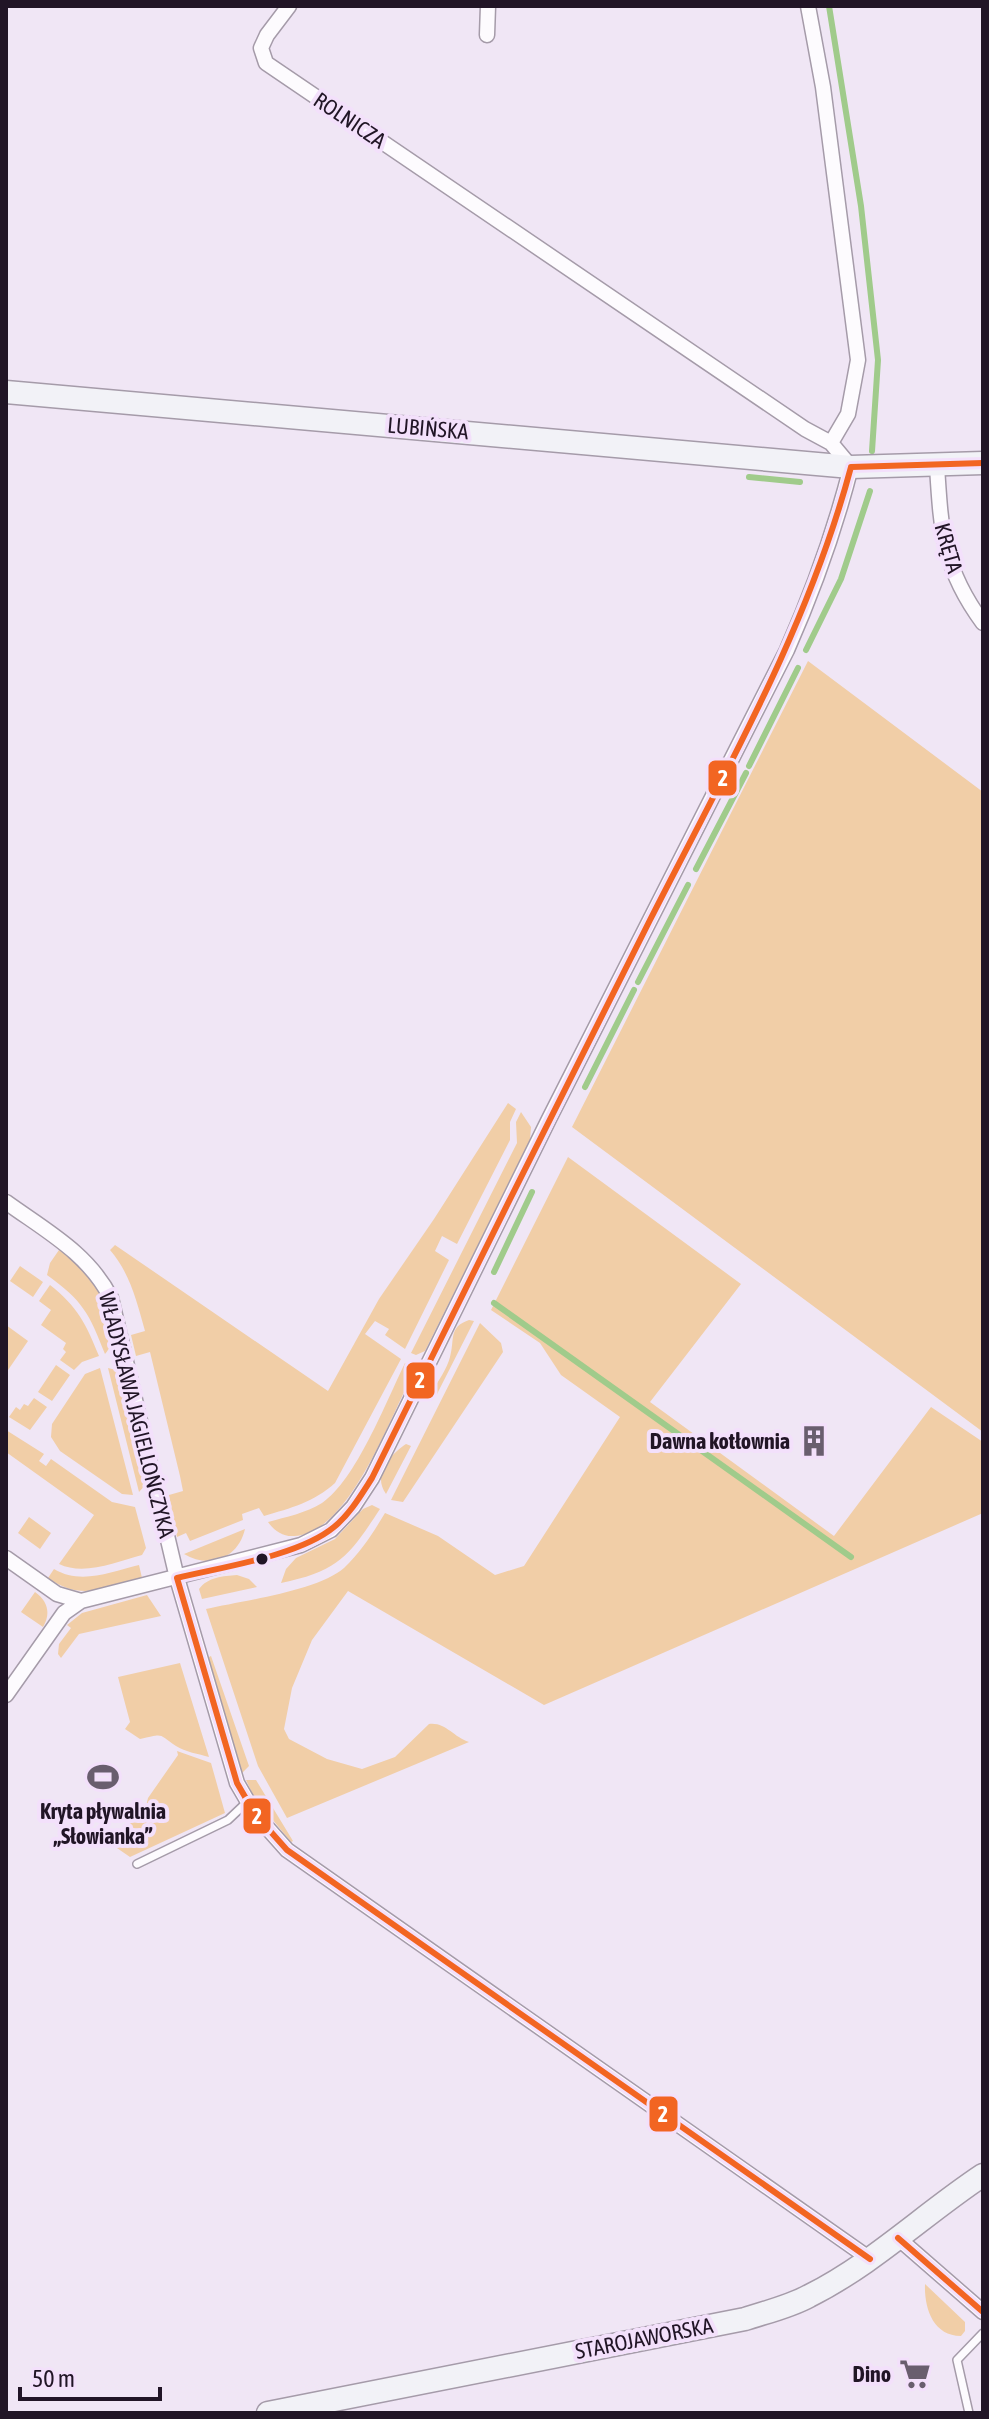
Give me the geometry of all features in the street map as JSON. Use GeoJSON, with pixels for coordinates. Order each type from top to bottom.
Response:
{"type":"FeatureCollection","features":[{"type":"Feature","properties":{"kind":"main road","name":"LUBIŃSKA"},"geometry":{"type":"LineString","coordinates":[[6,392],[851,467],[983,463]]}},
{"type":"Feature","properties":{"kind":"main road","name":"STAROJAWORSKA"},"geometry":{"type":"LineString","coordinates":[[268,2413],[745,2319],[806,2298],[870,2259],[946,2199],[983,2175]]}},
{"type":"Feature","properties":{"kind":"street","name":"ROLNICZA"},"geometry":{"type":"LineString","coordinates":[[289,6],[261,48],[266,63],[805,429],[831,443]]}},
{"type":"Feature","properties":{"kind":"street"},"geometry":{"type":"LineString","coordinates":[[487,35],[488,6]]}},
{"type":"Feature","properties":{"kind":"street"},"geometry":{"type":"LineString","coordinates":[[6,1695],[64,1613],[81,1601],[301,1545],[331,1530],[353,1507],[372,1478],[549,1119],[787,650],[806,607],[841,506],[851,467],[831,443],[848,414],[858,360],[823,87],[808,6]]}},
{"type":"Feature","properties":{"kind":"street","name":"KRĘTA"},"geometry":{"type":"LineString","coordinates":[[937,466],[943,541],[952,570],[983,623]]}},
{"type":"Feature","properties":{"kind":"street","name":"WŁADYSŁAWA JAGIELLOŃCZYKA"},"geometry":{"type":"LineString","coordinates":[[6,1202],[82,1257],[102,1279],[111,1298],[177,1578],[237,1783],[247,1802],[287,1850],[870,2259]]}},
{"type":"Feature","properties":{"kind":"street"},"geometry":{"type":"LineString","coordinates":[[6,1558],[57,1594],[81,1601]]}},
{"type":"Feature","properties":{"kind":"street"},"geometry":{"type":"LineString","coordinates":[[898,2238],[983,2312]]}},
{"type":"Feature","properties":{"kind":"lane"},"geometry":{"type":"LineString","coordinates":[[137,1864],[228,1820],[247,1802]]}},
{"type":"Feature","properties":{"kind":"lane"},"geometry":{"type":"LineString","coordinates":[[969,2413],[957,2360],[983,2333]]}},
{"type":"Feature","properties":{"kind":"shaded area"},"geometry":{"type":"Polygon","coordinates":[[[808,661],[983,792],[983,1432],[572,1127],[808,661]]]}},
{"type":"Feature","properties":{"kind":"shaded area"},"geometry":{"type":"Polygon","coordinates":[[[508,1103],[516,1109],[510,1122],[510,1140],[457,1244],[442,1236],[435,1251],[449,1260],[405,1349],[385,1335],[389,1329],[375,1321],[365,1334],[401,1359],[335,1483],[319,1495],[293,1507],[264,1516],[259,1508],[242,1514],[243,1520],[190,1541],[186,1533],[177,1537],[169,1495],[183,1491],[180,1476],[150,1352],[136,1356],[131,1335],[145,1331],[136,1299],[123,1268],[110,1250],[115,1245],[328,1391],[379,1299],[508,1103]]]}},
{"type":"Feature","properties":{"kind":"shaded area"},"geometry":{"type":"Polygon","coordinates":[[[521,1112],[531,1127],[530,1140],[425,1351],[416,1355],[411,1353],[517,1143],[516,1122],[521,1112]]]}},
{"type":"Feature","properties":{"kind":"shaded area"},"geometry":{"type":"Polygon","coordinates":[[[568,1157],[741,1284],[650,1402],[834,1536],[931,1407],[983,1442],[983,1513],[544,1705],[348,1591],[312,1640],[292,1688],[284,1729],[289,1739],[327,1759],[362,1769],[395,1757],[429,1724],[445,1727],[469,1742],[287,1818],[258,1766],[206,1609],[298,1589],[332,1576],[356,1555],[385,1513],[438,1536],[495,1575],[524,1566],[620,1417],[561,1375],[540,1343],[491,1310],[568,1157]]]}},
{"type":"Feature","properties":{"kind":"shaded area"},"geometry":{"type":"Polygon","coordinates":[[[59,1250],[80,1265],[101,1296],[112,1333],[105,1354],[84,1309],[47,1275],[50,1263],[59,1250]]]}},
{"type":"Feature","properties":{"kind":"shaded area"},"geometry":{"type":"Polygon","coordinates":[[[20,1266],[43,1282],[33,1297],[10,1281],[20,1266]]]}},
{"type":"Feature","properties":{"kind":"shaded area"},"geometry":{"type":"Polygon","coordinates":[[[50,1285],[80,1317],[99,1356],[82,1362],[74,1370],[60,1360],[66,1352],[63,1349],[66,1343],[41,1325],[51,1310],[39,1301],[50,1285]]]}},
{"type":"Feature","properties":{"kind":"shaded area"},"geometry":{"type":"Polygon","coordinates":[[[469,1320],[474,1321],[437,1394],[432,1392],[449,1361],[455,1330],[469,1320]]]}},
{"type":"Feature","properties":{"kind":"shaded area"},"geometry":{"type":"Polygon","coordinates":[[[480,1323],[501,1343],[503,1352],[403,1502],[391,1500],[480,1323]]]}},
{"type":"Feature","properties":{"kind":"shaded area"},"geometry":{"type":"Polygon","coordinates":[[[6,1325],[28,1341],[6,1373],[6,1325]]]}},
{"type":"Feature","properties":{"kind":"shaded area"},"geometry":{"type":"Polygon","coordinates":[[[405,1363],[410,1369],[409,1382],[364,1474],[348,1498],[313,1531],[290,1536],[276,1531],[268,1522],[322,1503],[347,1477],[405,1363]]]}},
{"type":"Feature","properties":{"kind":"shaded area"},"geometry":{"type":"Polygon","coordinates":[[[56,1365],[70,1375],[52,1401],[38,1392],[56,1365]]]}},
{"type":"Feature","properties":{"kind":"shaded area"},"geometry":{"type":"Polygon","coordinates":[[[100,1368],[133,1495],[122,1494],[60,1451],[51,1437],[52,1424],[85,1374],[100,1368]]]}},
{"type":"Feature","properties":{"kind":"shaded area"},"geometry":{"type":"Polygon","coordinates":[[[108,1368],[116,1370],[125,1381],[148,1482],[139,1492],[108,1368]]]}},
{"type":"Feature","properties":{"kind":"shaded area"},"geometry":{"type":"Polygon","coordinates":[[[34,1398],[47,1407],[30,1430],[9,1417],[16,1407],[20,1410],[24,1404],[28,1406],[34,1398]]]}},
{"type":"Feature","properties":{"kind":"shaded area"},"geometry":{"type":"Polygon","coordinates":[[[6,1430],[44,1454],[39,1461],[46,1466],[51,1459],[112,1502],[135,1507],[146,1548],[142,1555],[89,1568],[59,1564],[94,1515],[6,1452],[6,1430]]]}},
{"type":"Feature","properties":{"kind":"shaded area"},"geometry":{"type":"Polygon","coordinates":[[[406,1444],[411,1446],[386,1494],[382,1487],[382,1472],[389,1459],[406,1444]]]}},
{"type":"Feature","properties":{"kind":"shaded area"},"geometry":{"type":"Polygon","coordinates":[[[372,1505],[380,1509],[360,1539],[341,1559],[317,1573],[281,1583],[286,1569],[296,1558],[335,1539],[363,1509],[372,1505]]]}},
{"type":"Feature","properties":{"kind":"shaded area"},"geometry":{"type":"Polygon","coordinates":[[[29,1517],[51,1533],[40,1549],[18,1533],[29,1517]]]}},
{"type":"Feature","properties":{"kind":"shaded area"},"geometry":{"type":"Polygon","coordinates":[[[245,1529],[236,1548],[221,1558],[203,1561],[184,1554],[245,1529]]]}},
{"type":"Feature","properties":{"kind":"shaded area"},"geometry":{"type":"Polygon","coordinates":[[[139,1565],[142,1578],[94,1590],[72,1589],[48,1578],[54,1569],[85,1577],[139,1565]]]}},
{"type":"Feature","properties":{"kind":"shaded area"},"geometry":{"type":"Polygon","coordinates":[[[237,1575],[249,1579],[257,1587],[202,1599],[199,1589],[207,1582],[237,1575]]]}},
{"type":"Feature","properties":{"kind":"shaded area"},"geometry":{"type":"Polygon","coordinates":[[[35,1592],[47,1608],[43,1627],[21,1612],[35,1592]]]}},
{"type":"Feature","properties":{"kind":"shaded area"},"geometry":{"type":"Polygon","coordinates":[[[147,1595],[161,1616],[79,1634],[61,1658],[58,1654],[59,1644],[71,1628],[67,1625],[82,1613],[147,1595]]]}},
{"type":"Feature","properties":{"kind":"shaded area"},"geometry":{"type":"Polygon","coordinates":[[[211,1656],[249,1766],[242,1773],[207,1658],[211,1656]]]}},
{"type":"Feature","properties":{"kind":"shaded area"},"geometry":{"type":"Polygon","coordinates":[[[180,1663],[209,1757],[184,1750],[161,1736],[140,1739],[125,1729],[130,1722],[118,1677],[180,1663]]]}},
{"type":"Feature","properties":{"kind":"shaded area"},"geometry":{"type":"Polygon","coordinates":[[[177,1751],[211,1763],[225,1813],[130,1857],[114,1846],[136,1815],[145,1810],[148,1798],[178,1755],[177,1751]]]}},
{"type":"Feature","properties":{"kind":"shaded area"},"geometry":{"type":"Polygon","coordinates":[[[246,1780],[256,1780],[293,1841],[254,1797],[246,1780]]]}},
{"type":"Feature","properties":{"kind":"shaded area"},"geometry":{"type":"Polygon","coordinates":[[[925,2284],[965,2322],[965,2331],[961,2336],[943,2331],[932,2319],[926,2302],[925,2284]]]}},
{"type":"Feature","properties":{"kind":"waterway"},"geometry":{"type":"LineString","coordinates":[[829,6],[861,206],[878,360],[872,451]]}},
{"type":"Feature","properties":{"kind":"waterway"},"geometry":{"type":"LineString","coordinates":[[749,477],[800,482]]}},
{"type":"Feature","properties":{"kind":"waterway"},"geometry":{"type":"LineString","coordinates":[[806,650],[841,579],[870,491]]}},
{"type":"Feature","properties":{"kind":"waterway"},"geometry":{"type":"LineString","coordinates":[[749,766],[798,668]]}},
{"type":"Feature","properties":{"kind":"waterway"},"geometry":{"type":"LineString","coordinates":[[696,869],[746,773]]}},
{"type":"Feature","properties":{"kind":"waterway"},"geometry":{"type":"LineString","coordinates":[[638,982],[688,885]]}},
{"type":"Feature","properties":{"kind":"waterway"},"geometry":{"type":"LineString","coordinates":[[585,1087],[634,990]]}},
{"type":"Feature","properties":{"kind":"waterway"},"geometry":{"type":"LineString","coordinates":[[494,1272],[532,1192]]}},
{"type":"Feature","properties":{"kind":"waterway"},"geometry":{"type":"LineString","coordinates":[[494,1303],[851,1557]]}},
{"type":"Feature","properties":{"kind":"transit line","name":"2"},"geometry":{"type":"LineString","coordinates":[[851,467],[983,463]]}},
{"type":"Feature","properties":{"kind":"transit line","name":"2"},"geometry":{"type":"LineString","coordinates":[[177,1578],[281,1553],[319,1537],[345,1516],[372,1478],[762,698],[812,585],[851,467]]}},
{"type":"Feature","properties":{"kind":"transit line","name":"2"},"geometry":{"type":"LineString","coordinates":[[177,1578],[237,1783],[255,1814],[287,1850],[870,2259]]}},
{"type":"Feature","properties":{"kind":"transit line","name":"2"},"geometry":{"type":"LineString","coordinates":[[898,2238],[983,2312]]}},
{"type":"Feature","properties":{"kind":"place","name":"Dawna kotłownia"},"geometry":{"type":"Point","coordinates":[814,1441]}},
{"type":"Feature","properties":{"kind":"place","name":"Kryta pływalnia „Słowianka”"},"geometry":{"type":"Point","coordinates":[103,1777]}},
{"type":"Feature","properties":{"kind":"place","name":"Dino"},"geometry":{"type":"Point","coordinates":[915,2374]}}]}
